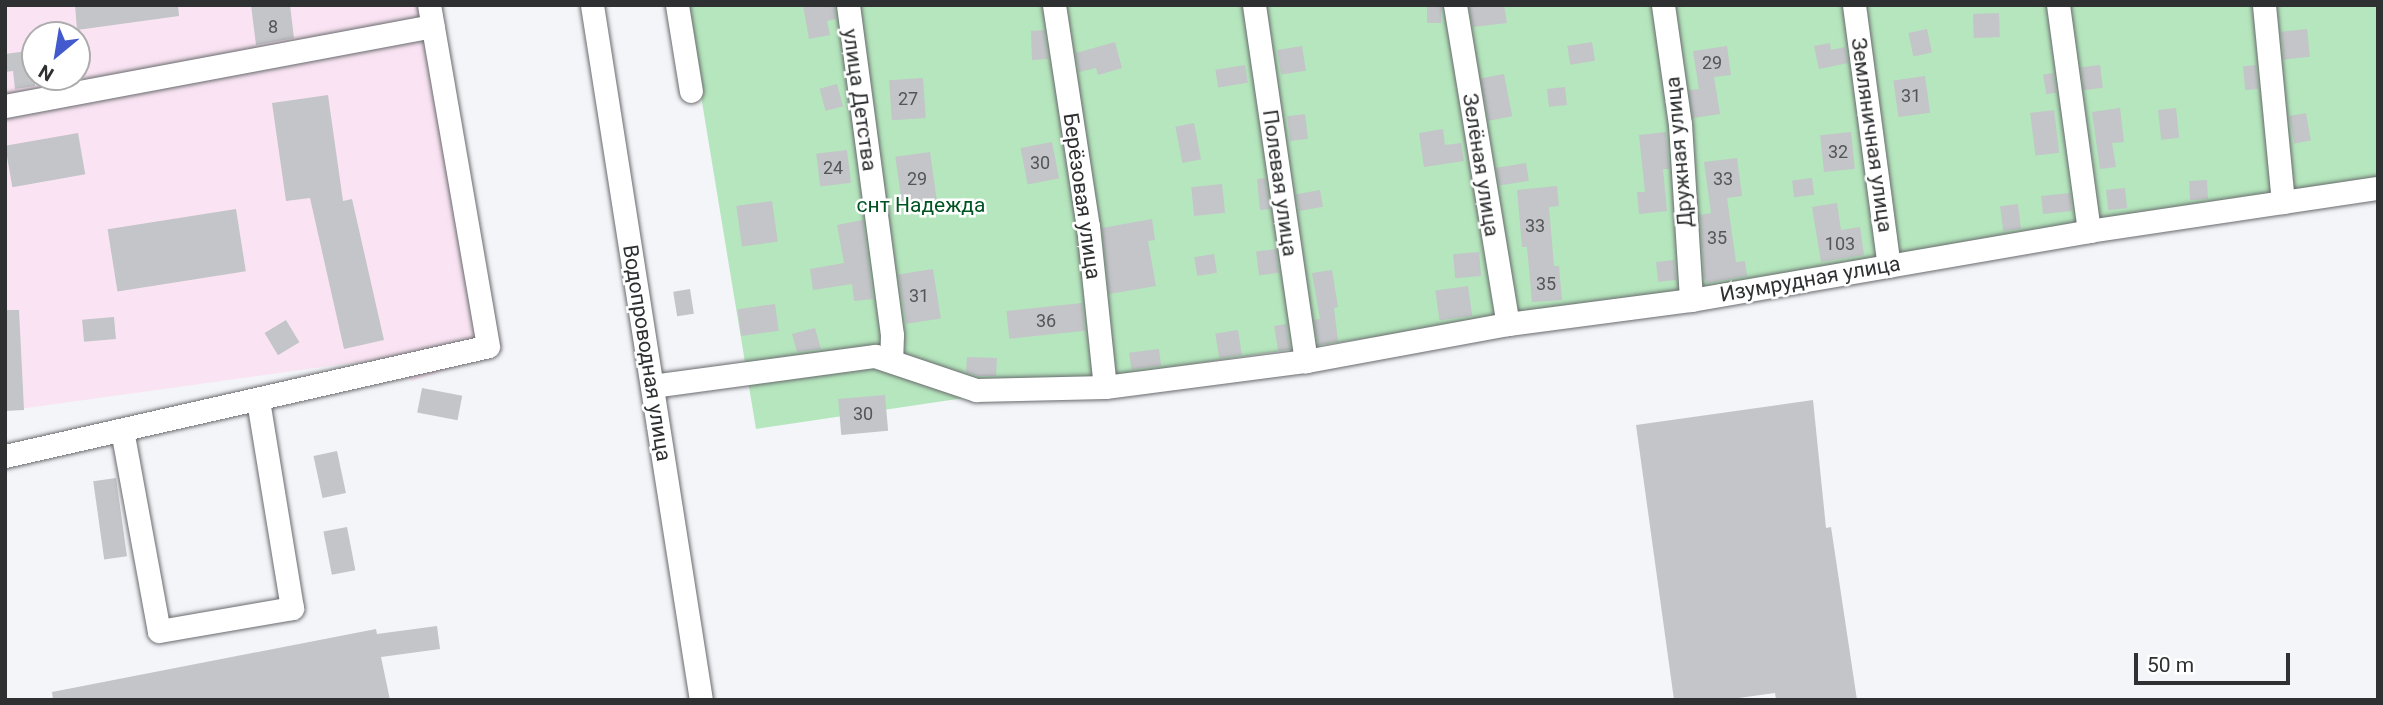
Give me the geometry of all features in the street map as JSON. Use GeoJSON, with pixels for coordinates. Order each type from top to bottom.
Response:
{"type":"FeatureCollection","features":[{"type":"Feature","properties":{"kind":"street","name":"Водопроводная улица"},"geometry":{"type":"LineString","coordinates":[[592,5],[701,700]]}},
{"type":"Feature","properties":{"kind":"street"},"geometry":{"type":"LineString","coordinates":[[677,5],[691,91]]}},
{"type":"Feature","properties":{"kind":"street","name":"улица Детства"},"geometry":{"type":"LineString","coordinates":[[848,5],[892,335],[891,361]]}},
{"type":"Feature","properties":{"kind":"street","name":"Берёзовая улица"},"geometry":{"type":"LineString","coordinates":[[1054,5],[1088,226],[1105,387]]}},
{"type":"Feature","properties":{"kind":"street","name":"Полевая улица"},"geometry":{"type":"LineString","coordinates":[[1254,5],[1306,361]]}},
{"type":"Feature","properties":{"kind":"street","name":"Зелёная улица"},"geometry":{"type":"LineString","coordinates":[[1455,5],[1508,324]]}},
{"type":"Feature","properties":{"kind":"street","name":"Дружная улица"},"geometry":{"type":"LineString","coordinates":[[1663,5],[1680,124],[1691,300]]}},
{"type":"Feature","properties":{"kind":"street","name":"Земляничная улица"},"geometry":{"type":"LineString","coordinates":[[1854,5],[1889,266]]}},
{"type":"Feature","properties":{"kind":"street"},"geometry":{"type":"LineString","coordinates":[[2058,5],[2089,231]]}},
{"type":"Feature","properties":{"kind":"street"},"geometry":{"type":"LineString","coordinates":[[2264,5],[2283,202]]}},
{"type":"Feature","properties":{"kind":"street"},"geometry":{"type":"LineString","coordinates":[[5,106],[431,16],[488,346],[5,456]]}},
{"type":"Feature","properties":{"kind":"street","name":"Изумрудная улица"},"geometry":{"type":"LineString","coordinates":[[652,386],[875,356],[976,390],[1105,387],[1306,361],[1508,324],[1691,300],[2089,231],[2378,188]]}},
{"type":"Feature","properties":{"kind":"street"},"geometry":{"type":"LineString","coordinates":[[122,430],[159,631],[292,608],[258,400]]}},
{"type":"Feature","properties":{"kind":"shaded area"},"geometry":{"type":"Polygon","coordinates":[[[5,5],[427,5],[503,351],[412,381],[388,365],[358,362],[5,411],[5,5]]]}},
{"type":"Feature","properties":{"kind":"green space","name":"снт Надежда"},"geometry":{"type":"Polygon","coordinates":[[[686,5],[2378,5],[2378,188],[756,429],[686,5]]]}},
{"type":"Feature","properties":{"kind":"building"},"geometry":{"type":"Polygon","coordinates":[[[75,5],[178,5],[179,16],[91,28],[91,21],[76,21],[75,5]]]}},
{"type":"Feature","properties":{"kind":"building"},"geometry":{"type":"Polygon","coordinates":[[[251,5],[290,5],[294,38],[256,45],[251,5]]]}},
{"type":"Feature","properties":{"kind":"building"},"geometry":{"type":"Polygon","coordinates":[[[803,5],[834,5],[836,19],[827,21],[830,35],[809,39],[803,5]]]}},
{"type":"Feature","properties":{"kind":"building"},"geometry":{"type":"Polygon","coordinates":[[[1427,5],[1441,5],[1441,23],[1427,23],[1427,5]]]}},
{"type":"Feature","properties":{"kind":"building"},"geometry":{"type":"Polygon","coordinates":[[[1469,5],[1504,5],[1507,23],[1473,27],[1469,5]]]}},
{"type":"Feature","properties":{"kind":"building"},"geometry":{"type":"Polygon","coordinates":[[[1999,13],[2000,37],[1974,38],[1973,14],[1999,13]]]}},
{"type":"Feature","properties":{"kind":"building"},"geometry":{"type":"Polygon","coordinates":[[[1927,29],[1932,52],[1913,56],[1908,33],[1927,29]]]}},
{"type":"Feature","properties":{"kind":"building"},"geometry":{"type":"Polygon","coordinates":[[[2307,29],[2310,57],[2284,60],[2281,32],[2307,29]]]}},
{"type":"Feature","properties":{"kind":"building"},"geometry":{"type":"Polygon","coordinates":[[[1044,30],[1048,59],[1032,60],[1031,31],[1044,30]]]}},
{"type":"Feature","properties":{"kind":"building"},"geometry":{"type":"Polygon","coordinates":[[[1115,42],[1122,68],[1098,75],[1096,68],[1079,72],[1076,53],[1115,42]]]}},
{"type":"Feature","properties":{"kind":"building"},"geometry":{"type":"Polygon","coordinates":[[[1592,42],[1595,61],[1570,65],[1567,46],[1592,42]]]}},
{"type":"Feature","properties":{"kind":"building"},"geometry":{"type":"Polygon","coordinates":[[[1830,43],[1831,50],[1845,47],[1848,63],[1819,69],[1814,46],[1830,43]]]}},
{"type":"Feature","properties":{"kind":"building"},"geometry":{"type":"Polygon","coordinates":[[[1302,46],[1306,71],[1281,75],[1277,50],[1302,46]]]}},
{"type":"Feature","properties":{"kind":"building"},"geometry":{"type":"Polygon","coordinates":[[[1727,46],[1731,75],[1714,77],[1720,114],[1693,118],[1689,90],[1699,89],[1693,51],[1727,46]]]}},
{"type":"Feature","properties":{"kind":"building"},"geometry":{"type":"Polygon","coordinates":[[[21,52],[21,88],[15,89],[13,71],[5,72],[5,54],[21,52]]]}},
{"type":"Feature","properties":{"kind":"building"},"geometry":{"type":"Polygon","coordinates":[[[1245,65],[1248,83],[1218,87],[1215,70],[1245,65]]]}},
{"type":"Feature","properties":{"kind":"building"},"geometry":{"type":"Polygon","coordinates":[[[2100,65],[2103,88],[2084,90],[2081,67],[2100,65]]]}},
{"type":"Feature","properties":{"kind":"building"},"geometry":{"type":"Polygon","coordinates":[[[2256,65],[2258,89],[2245,90],[2243,66],[2256,65]]]}},
{"type":"Feature","properties":{"kind":"building"},"geometry":{"type":"Polygon","coordinates":[[[2053,73],[2056,93],[2046,94],[2043,75],[2053,73]]]}},
{"type":"Feature","properties":{"kind":"building"},"geometry":{"type":"Polygon","coordinates":[[[1504,74],[1512,116],[1489,121],[1480,79],[1504,74]]]}},
{"type":"Feature","properties":{"kind":"building"},"geometry":{"type":"Polygon","coordinates":[[[1925,76],[1930,113],[1898,117],[1893,80],[1925,76]]]}},
{"type":"Feature","properties":{"kind":"building"},"geometry":{"type":"Polygon","coordinates":[[[923,78],[926,118],[892,120],[889,80],[923,78]]]}},
{"type":"Feature","properties":{"kind":"building"},"geometry":{"type":"Polygon","coordinates":[[[837,84],[843,106],[826,111],[820,89],[837,84]]]}},
{"type":"Feature","properties":{"kind":"building"},"geometry":{"type":"Polygon","coordinates":[[[1565,87],[1567,105],[1549,107],[1547,89],[1565,87]]]}},
{"type":"Feature","properties":{"kind":"building"},"geometry":{"type":"Polygon","coordinates":[[[328,95],[343,201],[352,199],[384,340],[344,349],[310,198],[286,201],[272,103],[328,95]]]}},
{"type":"Feature","properties":{"kind":"building"},"geometry":{"type":"Polygon","coordinates":[[[2120,108],[2124,142],[2112,143],[2116,167],[2100,169],[2092,112],[2120,108]]]}},
{"type":"Feature","properties":{"kind":"building"},"geometry":{"type":"Polygon","coordinates":[[[2176,108],[2179,138],[2161,140],[2158,110],[2176,108]]]}},
{"type":"Feature","properties":{"kind":"building"},"geometry":{"type":"Polygon","coordinates":[[[2054,110],[2059,153],[2035,156],[2030,113],[2054,110]]]}},
{"type":"Feature","properties":{"kind":"building"},"geometry":{"type":"Polygon","coordinates":[[[2306,113],[2311,141],[2294,144],[2289,116],[2306,113]]]}},
{"type":"Feature","properties":{"kind":"building"},"geometry":{"type":"Polygon","coordinates":[[[1305,114],[1308,139],[1290,141],[1287,116],[1305,114]]]}},
{"type":"Feature","properties":{"kind":"building"},"geometry":{"type":"Polygon","coordinates":[[[1194,123],[1201,159],[1182,163],[1175,127],[1194,123]]]}},
{"type":"Feature","properties":{"kind":"building"},"geometry":{"type":"Polygon","coordinates":[[[1443,129],[1445,145],[1461,143],[1464,161],[1424,167],[1419,133],[1443,129]]]}},
{"type":"Feature","properties":{"kind":"building"},"geometry":{"type":"Polygon","coordinates":[[[1666,132],[1669,169],[1663,169],[1667,211],[1639,214],[1637,192],[1645,192],[1639,135],[1666,132]]]}},
{"type":"Feature","properties":{"kind":"building"},"geometry":{"type":"Polygon","coordinates":[[[1851,132],[1855,169],[1824,172],[1820,135],[1851,132]]]}},
{"type":"Feature","properties":{"kind":"building"},"geometry":{"type":"Polygon","coordinates":[[[78,133],[85,174],[12,187],[5,146],[78,133]]]}},
{"type":"Feature","properties":{"kind":"building"},"geometry":{"type":"Polygon","coordinates":[[[1052,142],[1059,178],[1028,184],[1021,148],[1052,142]]]}},
{"type":"Feature","properties":{"kind":"building"},"geometry":{"type":"Polygon","coordinates":[[[847,150],[851,183],[820,187],[816,154],[847,150]]]}},
{"type":"Feature","properties":{"kind":"building"},"geometry":{"type":"Polygon","coordinates":[[[930,152],[937,201],[902,205],[895,157],[930,152]]]}},
{"type":"Feature","properties":{"kind":"building"},"geometry":{"type":"Polygon","coordinates":[[[1737,158],[1742,196],[1727,198],[1736,262],[1745,261],[1747,276],[1707,283],[1704,278],[1700,215],[1711,213],[1704,162],[1737,158]]]}},
{"type":"Feature","properties":{"kind":"building"},"geometry":{"type":"Polygon","coordinates":[[[1526,163],[1529,181],[1499,185],[1496,168],[1526,163]]]}},
{"type":"Feature","properties":{"kind":"building"},"geometry":{"type":"Polygon","coordinates":[[[1265,178],[1270,209],[1260,210],[1257,179],[1265,178]]]}},
{"type":"Feature","properties":{"kind":"building"},"geometry":{"type":"Polygon","coordinates":[[[1812,178],[1814,195],[1794,197],[1792,180],[1812,178]]]}},
{"type":"Feature","properties":{"kind":"building"},"geometry":{"type":"Polygon","coordinates":[[[2207,180],[2208,199],[2190,200],[2189,181],[2207,180]]]}},
{"type":"Feature","properties":{"kind":"building"},"geometry":{"type":"Polygon","coordinates":[[[1222,184],[1225,213],[1194,216],[1191,187],[1222,184]]]}},
{"type":"Feature","properties":{"kind":"building"},"geometry":{"type":"Polygon","coordinates":[[[1557,186],[1559,206],[1549,207],[1554,266],[1559,266],[1562,300],[1532,302],[1527,247],[1522,247],[1517,190],[1557,186]]]}},
{"type":"Feature","properties":{"kind":"building"},"geometry":{"type":"Polygon","coordinates":[[[2125,188],[2127,208],[2108,210],[2106,190],[2125,188]]]}},
{"type":"Feature","properties":{"kind":"building"},"geometry":{"type":"Polygon","coordinates":[[[1320,190],[1323,207],[1299,211],[1296,194],[1320,190]]]}},
{"type":"Feature","properties":{"kind":"building"},"geometry":{"type":"Polygon","coordinates":[[[2070,193],[2072,211],[2043,214],[2041,196],[2070,193]]]}},
{"type":"Feature","properties":{"kind":"building"},"geometry":{"type":"Polygon","coordinates":[[[772,201],[778,242],[742,247],[736,206],[772,201]]]}},
{"type":"Feature","properties":{"kind":"building"},"geometry":{"type":"Polygon","coordinates":[[[1837,203],[1841,230],[1860,227],[1864,255],[1821,262],[1812,207],[1837,203]]]}},
{"type":"Feature","properties":{"kind":"building"},"geometry":{"type":"Polygon","coordinates":[[[2018,204],[2021,229],[2003,231],[2000,206],[2018,204]]]}},
{"type":"Feature","properties":{"kind":"building"},"geometry":{"type":"Polygon","coordinates":[[[236,209],[246,271],[117,292],[108,229],[236,209]]]}},
{"type":"Feature","properties":{"kind":"building"},"geometry":{"type":"Polygon","coordinates":[[[1152,219],[1155,240],[1148,241],[1156,286],[1109,294],[1102,228],[1152,219]]]}},
{"type":"Feature","properties":{"kind":"building"},"geometry":{"type":"Polygon","coordinates":[[[863,220],[873,299],[854,301],[852,284],[813,290],[810,269],[844,263],[837,225],[863,220]]]}},
{"type":"Feature","properties":{"kind":"building"},"geometry":{"type":"Polygon","coordinates":[[[1276,249],[1279,273],[1259,275],[1256,251],[1276,249]]]}},
{"type":"Feature","properties":{"kind":"building"},"geometry":{"type":"Polygon","coordinates":[[[1479,252],[1481,276],[1455,278],[1453,254],[1479,252]]]}},
{"type":"Feature","properties":{"kind":"building"},"geometry":{"type":"Polygon","coordinates":[[[1214,254],[1217,273],[1197,276],[1194,257],[1214,254]]]}},
{"type":"Feature","properties":{"kind":"building"},"geometry":{"type":"Polygon","coordinates":[[[1674,260],[1676,280],[1658,282],[1656,262],[1674,260]]]}},
{"type":"Feature","properties":{"kind":"building"},"geometry":{"type":"Polygon","coordinates":[[[933,269],[941,318],[906,324],[898,274],[933,269]]]}},
{"type":"Feature","properties":{"kind":"building"},"geometry":{"type":"Polygon","coordinates":[[[1332,270],[1338,307],[1334,308],[1338,341],[1318,345],[1314,320],[1320,319],[1312,273],[1332,270]]]}},
{"type":"Feature","properties":{"kind":"building"},"geometry":{"type":"Polygon","coordinates":[[[1468,286],[1472,316],[1439,320],[1435,291],[1468,286]]]}},
{"type":"Feature","properties":{"kind":"building"},"geometry":{"type":"Polygon","coordinates":[[[690,289],[694,314],[677,316],[673,292],[690,289]]]}},
{"type":"Feature","properties":{"kind":"building"},"geometry":{"type":"Polygon","coordinates":[[[1082,303],[1085,331],[1009,339],[1006,311],[1082,303]]]}},
{"type":"Feature","properties":{"kind":"building"},"geometry":{"type":"Polygon","coordinates":[[[775,304],[779,331],[741,336],[737,309],[775,304]]]}},
{"type":"Feature","properties":{"kind":"building"},"geometry":{"type":"Polygon","coordinates":[[[5,310],[19,310],[24,410],[5,411],[5,310]]]}},
{"type":"Feature","properties":{"kind":"building"},"geometry":{"type":"Polygon","coordinates":[[[114,317],[116,339],[84,342],[82,320],[114,317]]]}},
{"type":"Feature","properties":{"kind":"building"},"geometry":{"type":"Polygon","coordinates":[[[286,320],[299,342],[278,355],[265,333],[286,320]]]}},
{"type":"Feature","properties":{"kind":"building"},"geometry":{"type":"Polygon","coordinates":[[[1286,324],[1290,349],[1278,351],[1274,326],[1286,324]]]}},
{"type":"Feature","properties":{"kind":"building"},"geometry":{"type":"Polygon","coordinates":[[[815,328],[821,349],[797,352],[792,334],[815,328]]]}},
{"type":"Feature","properties":{"kind":"building"},"geometry":{"type":"Polygon","coordinates":[[[1238,330],[1242,355],[1219,358],[1215,334],[1238,330]]]}},
{"type":"Feature","properties":{"kind":"building"},"geometry":{"type":"Polygon","coordinates":[[[1159,349],[1161,366],[1131,370],[1129,353],[1159,349]]]}},
{"type":"Feature","properties":{"kind":"building"},"geometry":{"type":"Polygon","coordinates":[[[967,357],[997,358],[996,376],[978,376],[966,372],[967,357]]]}},
{"type":"Feature","properties":{"kind":"building"},"geometry":{"type":"Polygon","coordinates":[[[422,388],[462,396],[457,420],[417,413],[422,388]]]}},
{"type":"Feature","properties":{"kind":"building"},"geometry":{"type":"Polygon","coordinates":[[[885,395],[888,431],[841,435],[838,399],[885,395]]]}},
{"type":"Feature","properties":{"kind":"building"},"geometry":{"type":"Polygon","coordinates":[[[1813,400],[1826,528],[1831,527],[1857,700],[1776,700],[1775,693],[1724,700],[1674,700],[1636,425],[1813,400]]]}},
{"type":"Feature","properties":{"kind":"building"},"geometry":{"type":"Polygon","coordinates":[[[337,451],[346,493],[322,498],[314,456],[337,451]]]}},
{"type":"Feature","properties":{"kind":"building"},"geometry":{"type":"Polygon","coordinates":[[[116,478],[127,556],[104,559],[93,481],[116,478]]]}},
{"type":"Feature","properties":{"kind":"building"},"geometry":{"type":"Polygon","coordinates":[[[347,527],[355,570],[332,575],[323,532],[347,527]]]}},
{"type":"Feature","properties":{"kind":"building"},"geometry":{"type":"Polygon","coordinates":[[[437,626],[440,649],[381,657],[390,700],[53,700],[52,692],[376,629],[377,634],[437,626]]]}}]}
